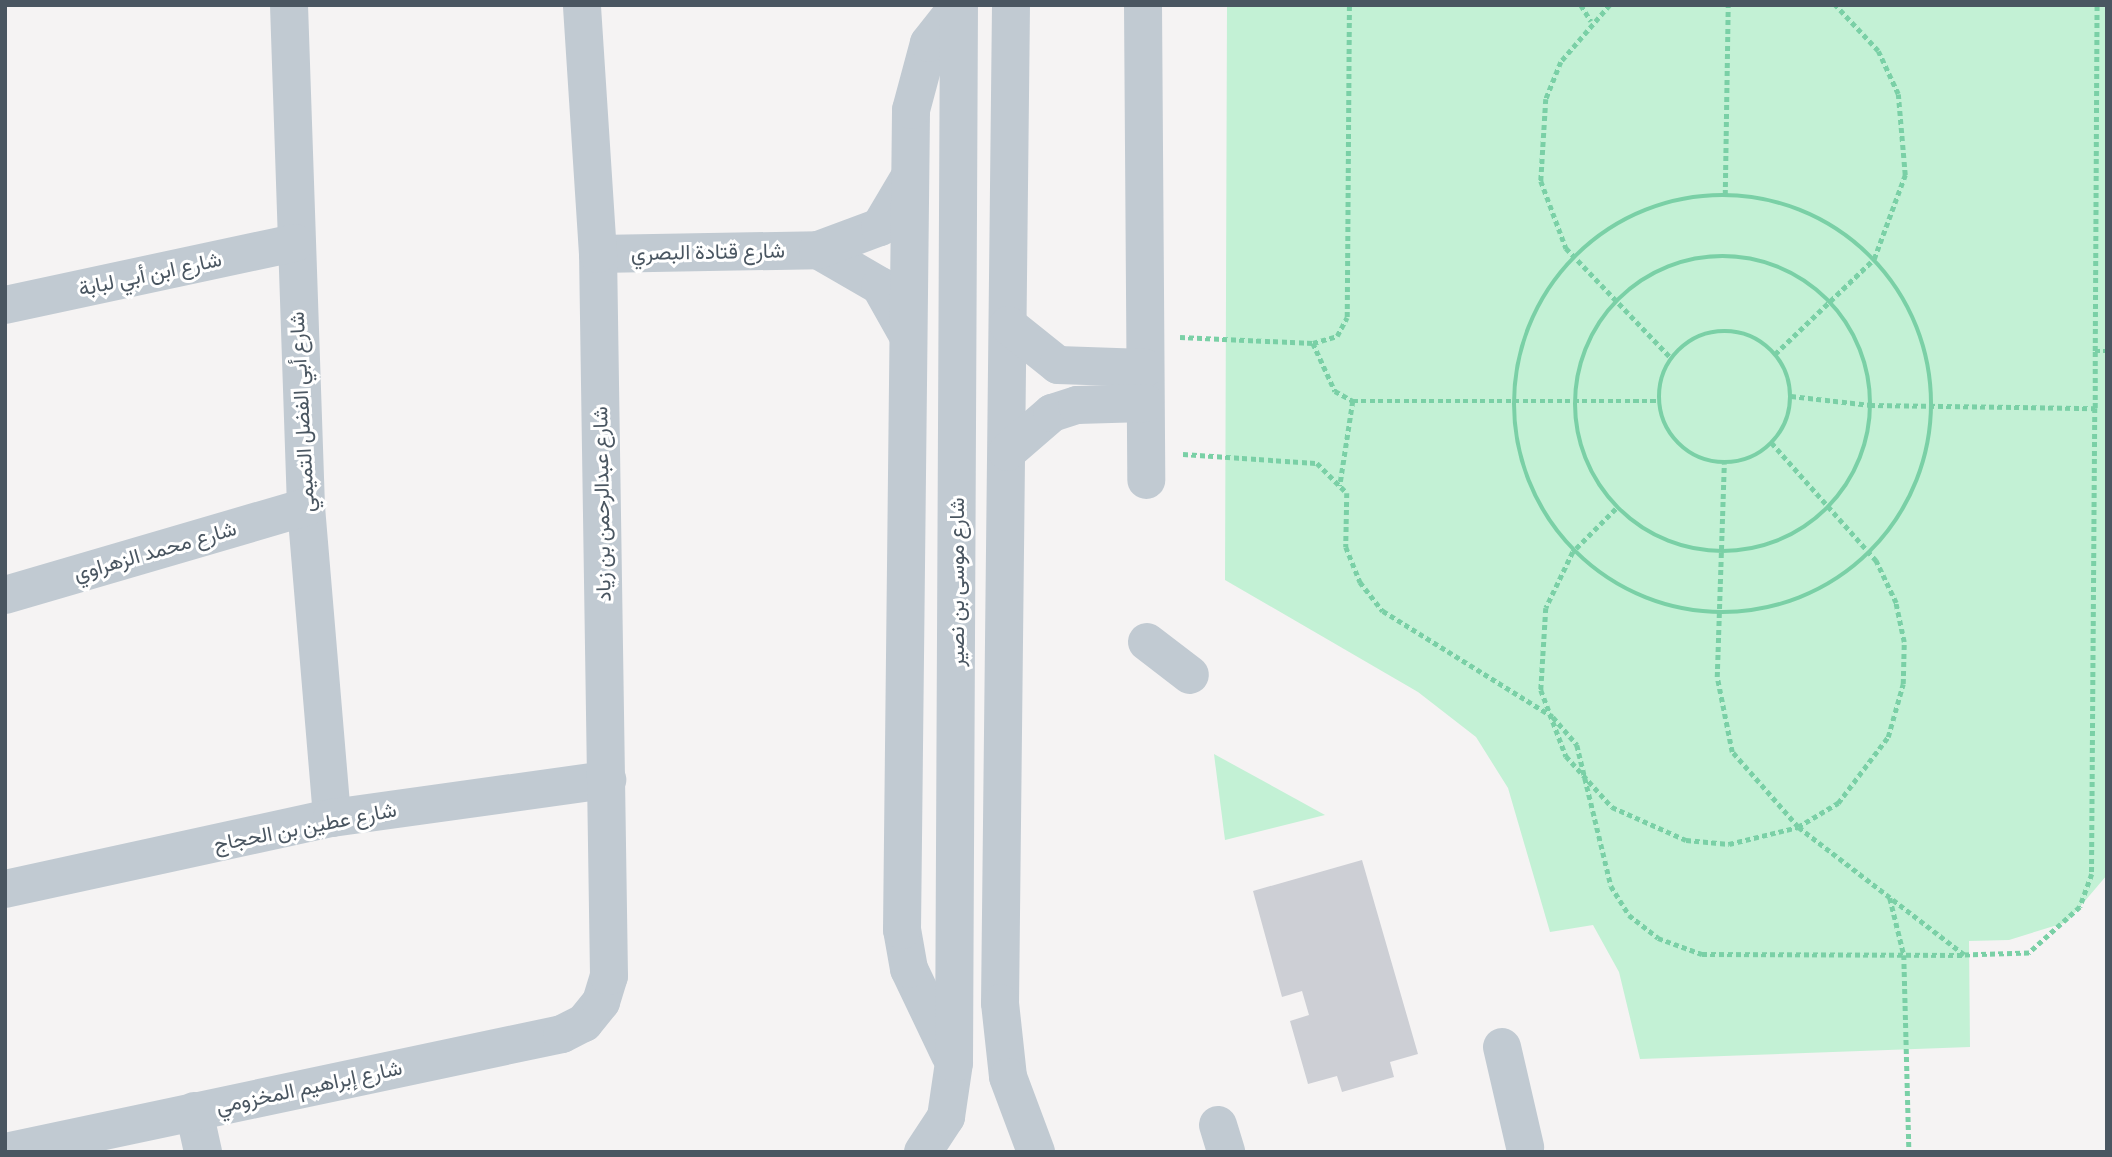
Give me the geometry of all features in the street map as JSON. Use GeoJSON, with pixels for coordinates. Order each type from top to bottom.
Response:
{"type":"FeatureCollection","features":[{"type":"Feature","properties":{"kind":"street","name":"شارع أبي الفضل التميمي"},"geometry":{"type":"LineString","coordinates":[[289,5],[294,243],[306,507],[332,818]]}},
{"type":"Feature","properties":{"kind":"street","name":"شارع عبدالرحمن بن زياد"},"geometry":{"type":"LineString","coordinates":[[582,5],[598,254],[609,976],[601,1002]]}},
{"type":"Feature","properties":{"kind":"street"},"geometry":{"type":"LineString","coordinates":[[954,1063],[909,969],[902,930],[910,176],[918,71],[929,43],[959,5]]}},
{"type":"Feature","properties":{"kind":"street","name":"شارع موسى بن نصير"},"geometry":{"type":"LineString","coordinates":[[923,1152],[946,1117],[954,1063],[959,5]]}},
{"type":"Feature","properties":{"kind":"street"},"geometry":{"type":"LineString","coordinates":[[1011,5],[1000,1003],[1008,1077],[1036,1152]]}},
{"type":"Feature","properties":{"kind":"street"},"geometry":{"type":"LineString","coordinates":[[1143,5],[1146,480]]}},
{"type":"Feature","properties":{"kind":"street","name":"شارع قتادة البصري"},"geometry":{"type":"LineString","coordinates":[[598,254],[818,250],[880,227],[910,176]]}},
{"type":"Feature","properties":{"kind":"street","name":"شارع ابن أبي لبابة"},"geometry":{"type":"LineString","coordinates":[[5,305],[294,243]]}},
{"type":"Feature","properties":{"kind":"street"},"geometry":{"type":"LineString","coordinates":[[818,250],[880,286],[897,306],[909,339]]}},
{"type":"Feature","properties":{"kind":"street"},"geometry":{"type":"LineString","coordinates":[[1008,325],[1058,365],[1145,385]]}},
{"type":"Feature","properties":{"kind":"street"},"geometry":{"type":"LineString","coordinates":[[1007,452],[1052,413],[1094,404],[1145,385]]}},
{"type":"Feature","properties":{"kind":"street","name":"شارع محمد الزهراوي"},"geometry":{"type":"LineString","coordinates":[[5,595],[306,507]]}},
{"type":"Feature","properties":{"kind":"street"},"geometry":{"type":"LineString","coordinates":[[1147,642],[1190,675]]}},
{"type":"Feature","properties":{"kind":"street","name":"شارع عطين بن الحجاج"},"geometry":{"type":"LineString","coordinates":[[5,889],[332,818],[607,780]]}},
{"type":"Feature","properties":{"kind":"street","name":"شارع إبراهيم المخزومي"},"geometry":{"type":"LineString","coordinates":[[5,1152],[562,1034],[584,1023],[601,1002]]}},
{"type":"Feature","properties":{"kind":"street"},"geometry":{"type":"LineString","coordinates":[[1502,1047],[1527,1150]]}},
{"type":"Feature","properties":{"kind":"street"},"geometry":{"type":"LineString","coordinates":[[194,1111],[203,1152]]}},
{"type":"Feature","properties":{"kind":"path"},"geometry":{"type":"LineString","coordinates":[[1180,337],[1313,343],[1336,336],[1347,317],[1349,5]]}},
{"type":"Feature","properties":{"kind":"path"},"geometry":{"type":"LineString","coordinates":[[1581,5],[1591,21]]}},
{"type":"Feature","properties":{"kind":"path"},"geometry":{"type":"LineString","coordinates":[[1610,5],[1591,21],[1561,62],[1539,137],[1549,213],[1573,256],[1617,298],[1672,359]]}},
{"type":"Feature","properties":{"kind":"path"},"geometry":{"type":"LineString","coordinates":[[1725,195],[1728,5]]}},
{"type":"Feature","properties":{"kind":"path"},"geometry":{"type":"LineString","coordinates":[[1775,354],[1874,259],[1905,175],[1906,133],[1898,94],[1878,51],[1835,5]]}},
{"type":"Feature","properties":{"kind":"path"},"geometry":{"type":"LineString","coordinates":[[1317,463],[1346,493],[1346,547],[1360,582],[1383,611],[1553,717],[1577,745],[1611,886],[1629,915],[1658,938],[1702,954],[2029,953],[2080,907],[2092,874],[2097,5]]}},
{"type":"Feature","properties":{"kind":"path"},"geometry":{"type":"LineString","coordinates":[[1725,195],[1798,208],[1874,259],[1922,339],[1931,405],[1930,432],[1913,491],[1869,552],[1809,595],[1764,610],[1718,614],[1634,594],[1573,552],[1526,475],[1515,400],[1530,324],[1573,256],[1608,228],[1653,206],[1725,195]]}},
{"type":"Feature","properties":{"kind":"path"},"geometry":{"type":"LineString","coordinates":[[1733,254],[1777,265],[1831,301],[1864,358],[1870,405],[1857,467],[1828,508],[1784,540],[1724,553],[1659,539],[1616,509],[1582,454],[1575,399],[1592,333],[1617,298],[1674,262],[1733,254]]}},
{"type":"Feature","properties":{"kind":"path"},"geometry":{"type":"LineString","coordinates":[[1729,331],[1754,338],[1775,354],[1791,396],[1789,414],[1772,444],[1724,464],[1699,458],[1675,441],[1659,401],[1672,359],[1691,341],[1729,331]]}},
{"type":"Feature","properties":{"kind":"path"},"geometry":{"type":"LineString","coordinates":[[1313,343],[1335,391],[1353,401],[1659,401]]}},
{"type":"Feature","properties":{"kind":"path"},"geometry":{"type":"LineString","coordinates":[[2095,351],[2107,351]]}},
{"type":"Feature","properties":{"kind":"path"},"geometry":{"type":"LineString","coordinates":[[1791,396],[1870,405],[2095,408]]}},
{"type":"Feature","properties":{"kind":"path"},"geometry":{"type":"LineString","coordinates":[[1183,454],[1317,463],[1340,486],[1353,401]]}},
{"type":"Feature","properties":{"kind":"path"},"geometry":{"type":"LineString","coordinates":[[1616,509],[1573,552],[1546,608],[1539,646],[1541,690],[1566,756],[1589,787],[1644,826],[1686,840],[1748,842],[1798,827],[1838,803],[1866,773],[1888,737],[1903,684],[1896,603],[1869,552],[1772,444]]}},
{"type":"Feature","properties":{"kind":"path"},"geometry":{"type":"LineString","coordinates":[[1724,464],[1724,553],[1718,614],[1717,677],[1732,752],[1798,827],[1964,955]]}},
{"type":"Feature","properties":{"kind":"path"},"geometry":{"type":"LineString","coordinates":[[1890,898],[1904,955],[1909,1151]]}},
{"type":"Feature","properties":{"kind":"green space"},"geometry":{"type":"Polygon","coordinates":[[[1227,5],[2107,5],[2107,875],[2067,922],[2009,940],[1969,941],[1970,1047],[1640,1059],[1619,972],[1593,925],[1550,932],[1508,788],[1476,737],[1418,692],[1225,580],[1227,5]]]}},
{"type":"Feature","properties":{"kind":"green space"},"geometry":{"type":"Polygon","coordinates":[[[1214,754],[1325,815],[1225,840],[1214,754]]]}},
{"type":"Feature","properties":{"kind":"building"},"geometry":{"type":"Polygon","coordinates":[[[1362,860],[1418,1054],[1390,1062],[1394,1077],[1342,1092],[1337,1076],[1308,1084],[1290,1021],[1309,1015],[1302,991],[1282,997],[1253,891],[1362,860]]]}}]}
